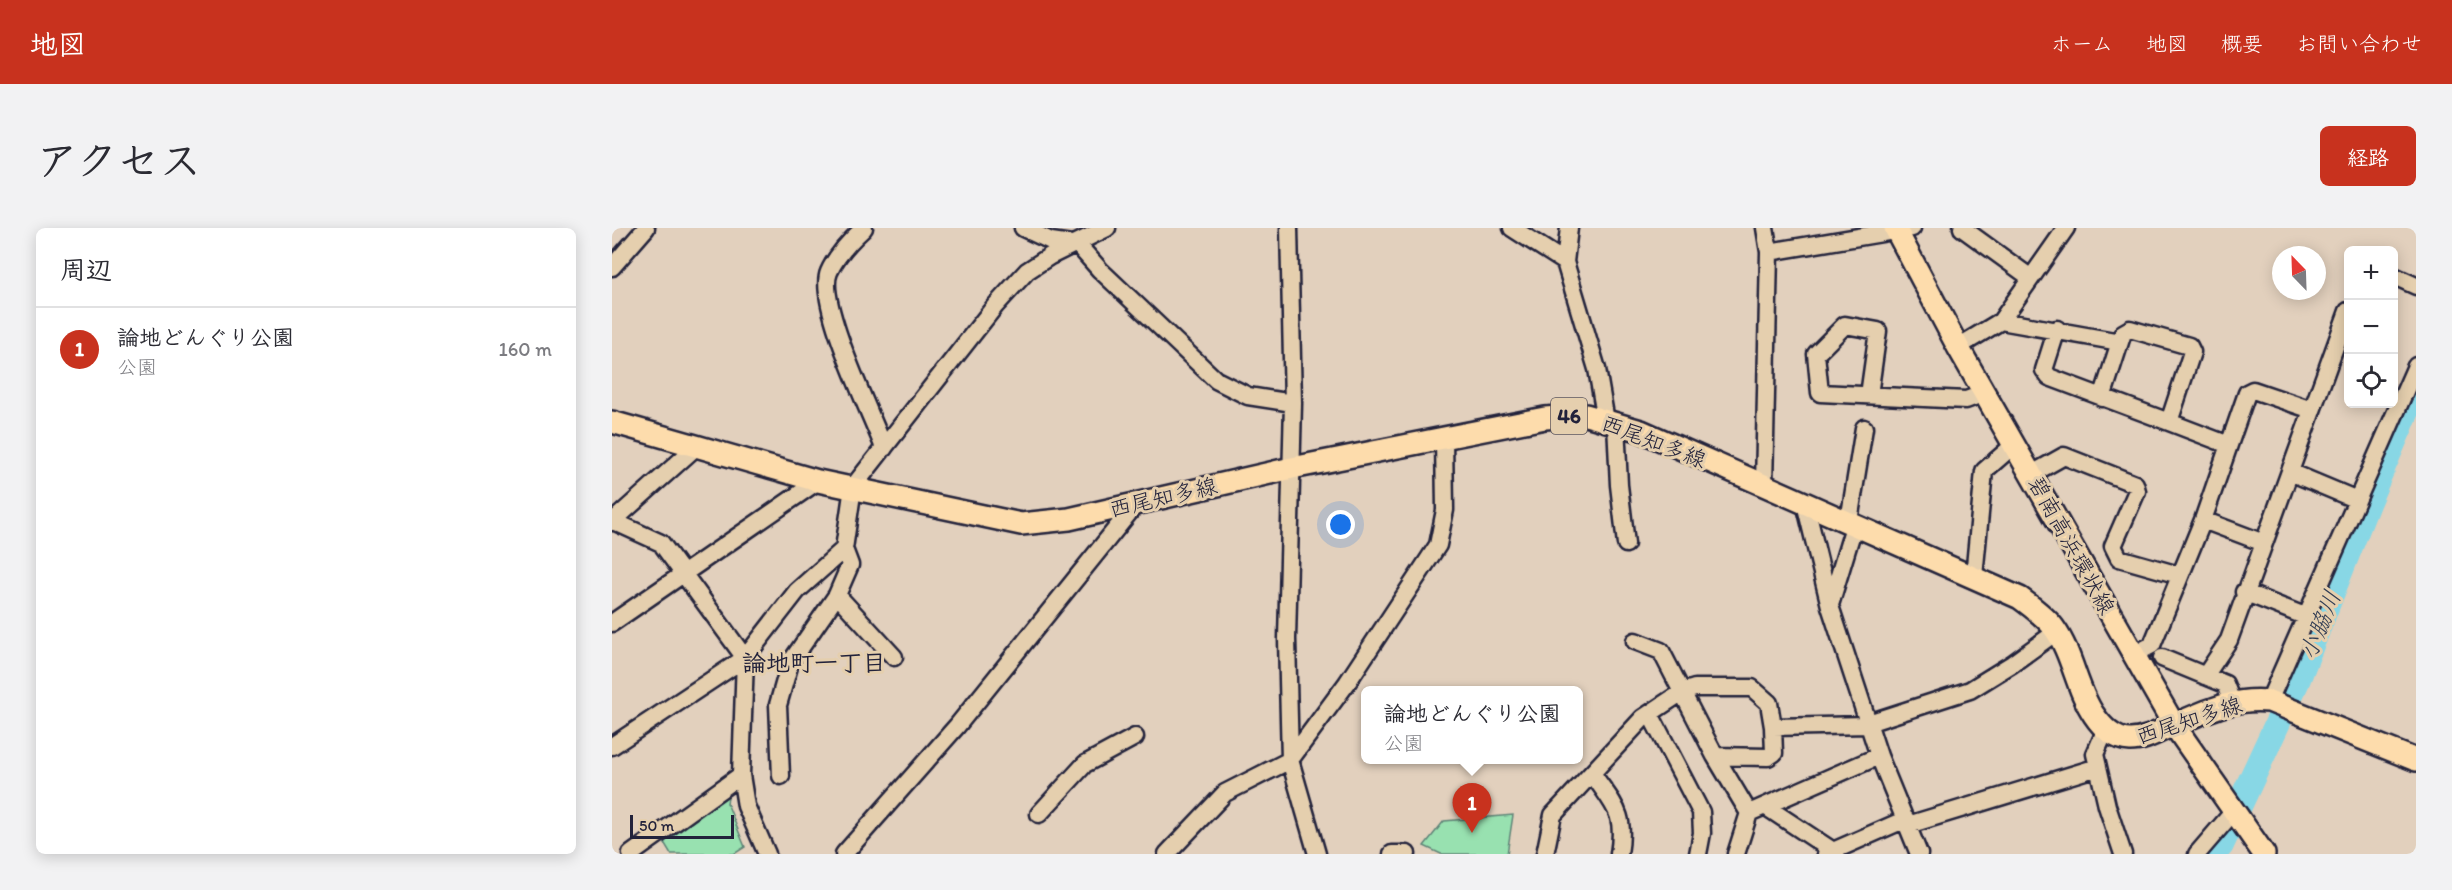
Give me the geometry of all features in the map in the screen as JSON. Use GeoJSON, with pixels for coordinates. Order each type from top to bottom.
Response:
{"type":"FeatureCollection","features":[{"type":"Feature","properties":{"kind":"main road","name":"碧南高浜環状線"},"geometry":{"type":"LineString","coordinates":[[1901,229],[1958,347],[2032,474],[2099,596],[2135,654],[2174,725],[2264,854]]}},
{"type":"Feature","properties":{"kind":"main road","name":"西尾知多線"},"geometry":{"type":"LineString","coordinates":[[612,422],[818,481],[853,487],[925,506],[1021,524],[1069,519],[1292,468],[1444,437],[1563,416],[1586,416],[1641,431],[1852,522],[2020,598],[2037,611],[2056,632],[2085,702],[2114,736],[2128,740],[2143,739],[2232,702],[2242,699],[2269,701],[2416,760]]}},
{"type":"Feature","properties":{"kind":"street"},"geometry":{"type":"LineString","coordinates":[[612,267],[646,228]]}},
{"type":"Feature","properties":{"kind":"street"},"geometry":{"type":"LineString","coordinates":[[864,228],[853,238],[829,273],[828,292],[858,391],[868,405],[884,448]]}},
{"type":"Feature","properties":{"kind":"street"},"geometry":{"type":"LineString","coordinates":[[1023,228],[1051,241],[1078,245],[1108,278],[1216,380],[1248,396],[1293,403]]}},
{"type":"Feature","properties":{"kind":"street"},"geometry":{"type":"LineString","coordinates":[[781,776],[778,705],[790,663],[837,595],[850,565],[844,549],[853,487],[995,306],[1027,271],[1050,256],[1078,245],[1107,228]]}},
{"type":"Feature","properties":{"kind":"street"},"geometry":{"type":"LineString","coordinates":[[1289,228],[1293,403],[1287,639],[1290,760],[1317,854]]}},
{"type":"Feature","properties":{"kind":"street"},"geometry":{"type":"LineString","coordinates":[[1512,228],[1565,262]]}},
{"type":"Feature","properties":{"kind":"street"},"geometry":{"type":"LineString","coordinates":[[1569,228],[1565,262],[1611,423],[1626,544]]}},
{"type":"Feature","properties":{"kind":"street"},"geometry":{"type":"LineString","coordinates":[[1764,486],[1769,252],[1765,228]]}},
{"type":"Feature","properties":{"kind":"street"},"geometry":{"type":"LineString","coordinates":[[1962,228],[2031,278]]}},
{"type":"Feature","properties":{"kind":"street"},"geometry":{"type":"LineString","coordinates":[[1958,347],[2001,321],[2066,228]]}},
{"type":"Feature","properties":{"kind":"street"},"geometry":{"type":"LineString","coordinates":[[1769,252],[1901,229]]}},
{"type":"Feature","properties":{"kind":"street"},"geometry":{"type":"LineString","coordinates":[[2398,278],[2416,286]]}},
{"type":"Feature","properties":{"kind":"street"},"geometry":{"type":"LineString","coordinates":[[2001,321],[2057,329],[2120,342]]}},
{"type":"Feature","properties":{"kind":"street"},"geometry":{"type":"LineString","coordinates":[[2205,676],[2229,640],[2244,592],[2344,324]]}},
{"type":"Feature","properties":{"kind":"street"},"geometry":{"type":"LineString","coordinates":[[1869,395],[1878,331],[1845,325],[1816,354],[1820,393],[1966,400],[1984,393]]}},
{"type":"Feature","properties":{"kind":"street"},"geometry":{"type":"LineString","coordinates":[[2057,329],[2044,370],[2049,377],[2229,445]]}},
{"type":"Feature","properties":{"kind":"street"},"geometry":{"type":"LineString","coordinates":[[2102,398],[2123,333],[2130,329],[2189,346],[2192,352],[2169,422]]}},
{"type":"Feature","properties":{"kind":"street"},"geometry":{"type":"LineString","coordinates":[[2269,701],[2416,366]]}},
{"type":"Feature","properties":{"kind":"street"},"geometry":{"type":"LineString","coordinates":[[2135,654],[2152,645],[2203,520],[2247,393],[2253,390],[2312,410]]}},
{"type":"Feature","properties":{"kind":"street"},"geometry":{"type":"LineString","coordinates":[[1830,606],[1852,522],[1864,428]]}},
{"type":"Feature","properties":{"kind":"street"},"geometry":{"type":"LineString","coordinates":[[1167,854],[1225,794],[1290,760],[1347,683],[1438,545],[1445,510],[1444,437]]}},
{"type":"Feature","properties":{"kind":"street"},"geometry":{"type":"LineString","coordinates":[[1974,577],[1984,471],[2014,444]]}},
{"type":"Feature","properties":{"kind":"street"},"geometry":{"type":"LineString","coordinates":[[697,446],[613,521],[662,543],[745,658],[741,775],[746,806],[767,854]]}},
{"type":"Feature","properties":{"kind":"street"},"geometry":{"type":"LineString","coordinates":[[2032,474],[2064,456],[2135,483],[2137,491],[2113,546],[2120,558],[2179,576]]}},
{"type":"Feature","properties":{"kind":"street"},"geometry":{"type":"LineString","coordinates":[[2290,471],[2356,500]]}},
{"type":"Feature","properties":{"kind":"street"},"geometry":{"type":"LineString","coordinates":[[612,623],[818,481]]}},
{"type":"Feature","properties":{"kind":"street"},"geometry":{"type":"LineString","coordinates":[[1805,503],[1830,606],[1868,724],[1919,854]]}},
{"type":"Feature","properties":{"kind":"street"},"geometry":{"type":"LineString","coordinates":[[843,854],[957,726],[1136,504]]}},
{"type":"Feature","properties":{"kind":"street"},"geometry":{"type":"LineString","coordinates":[[2203,520],[2264,543]]}},
{"type":"Feature","properties":{"kind":"street"},"geometry":{"type":"LineString","coordinates":[[612,746],[745,658],[798,591],[844,549]]}},
{"type":"Feature","properties":{"kind":"street"},"geometry":{"type":"LineString","coordinates":[[2244,592],[2307,617]]}},
{"type":"Feature","properties":{"kind":"street"},"geometry":{"type":"LineString","coordinates":[[837,595],[894,657]]}},
{"type":"Feature","properties":{"kind":"street"},"geometry":{"type":"LineString","coordinates":[[1773,727],[1868,724],[1970,690],[2012,664],[2056,632]]}},
{"type":"Feature","properties":{"kind":"street"},"geometry":{"type":"LineString","coordinates":[[1635,641],[1661,651],[1715,756],[1749,813],[1736,854]]}},
{"type":"Feature","properties":{"kind":"street"},"geometry":{"type":"LineString","coordinates":[[2162,658],[2225,684],[2232,702]]}},
{"type":"Feature","properties":{"kind":"street"},"geometry":{"type":"LineString","coordinates":[[1545,854],[1553,815],[1650,714],[1682,692],[1695,688],[1752,688],[1768,703],[1773,727],[1774,753],[1768,757],[1715,756]]}},
{"type":"Feature","properties":{"kind":"street"},"geometry":{"type":"LineString","coordinates":[[1650,714],[1694,792],[1701,812],[1702,833],[1698,854]]}},
{"type":"Feature","properties":{"kind":"street"},"geometry":{"type":"LineString","coordinates":[[2106,729],[2095,754],[2123,854]]}},
{"type":"Feature","properties":{"kind":"street"},"geometry":{"type":"LineString","coordinates":[[1039,814],[1085,764],[1136,737]]}},
{"type":"Feature","properties":{"kind":"street"},"geometry":{"type":"LineString","coordinates":[[1749,813],[1879,756]]}},
{"type":"Feature","properties":{"kind":"street"},"geometry":{"type":"LineString","coordinates":[[1765,806],[1829,852],[1907,822],[2098,767]]}},
{"type":"Feature","properties":{"kind":"street"},"geometry":{"type":"LineString","coordinates":[[1592,773],[1619,813],[1623,828],[1619,854]]}},
{"type":"Feature","properties":{"kind":"street"},"geometry":{"type":"LineString","coordinates":[[631,854],[741,775]]}},
{"type":"Feature","properties":{"kind":"street"},"geometry":{"type":"LineString","coordinates":[[2197,854],[2234,811]]}},
{"type":"Feature","properties":{"kind":"street"},"geometry":{"type":"LineString","coordinates":[[1395,854],[1407,854]]}},
{"type":"Feature","properties":{"kind":"green space"},"geometry":{"type":"Polygon","coordinates":[[[729,791],[727,803],[745,847],[734,854],[671,854],[662,839],[729,791]]]}},
{"type":"Feature","properties":{"kind":"green space"},"geometry":{"type":"Polygon","coordinates":[[[1513,815],[1507,854],[1441,854],[1424,846],[1444,821],[1513,815]]]}},
{"type":"Feature","properties":{"kind":"waterway","name":"小脇川"},"geometry":{"type":"LineString","coordinates":[[2213,854],[2221,845],[2297,681],[2368,501],[2416,390]]}},
{"type":"Feature","properties":{"kind":"place","name":"論地どんぐり公園"},"geometry":{"type":"Point","coordinates":[1472,833]}},
{"type":"Feature","properties":{"kind":"district","name":"論地町一丁目"},"geometry":{"type":"Point","coordinates":[814,663]}}]}
